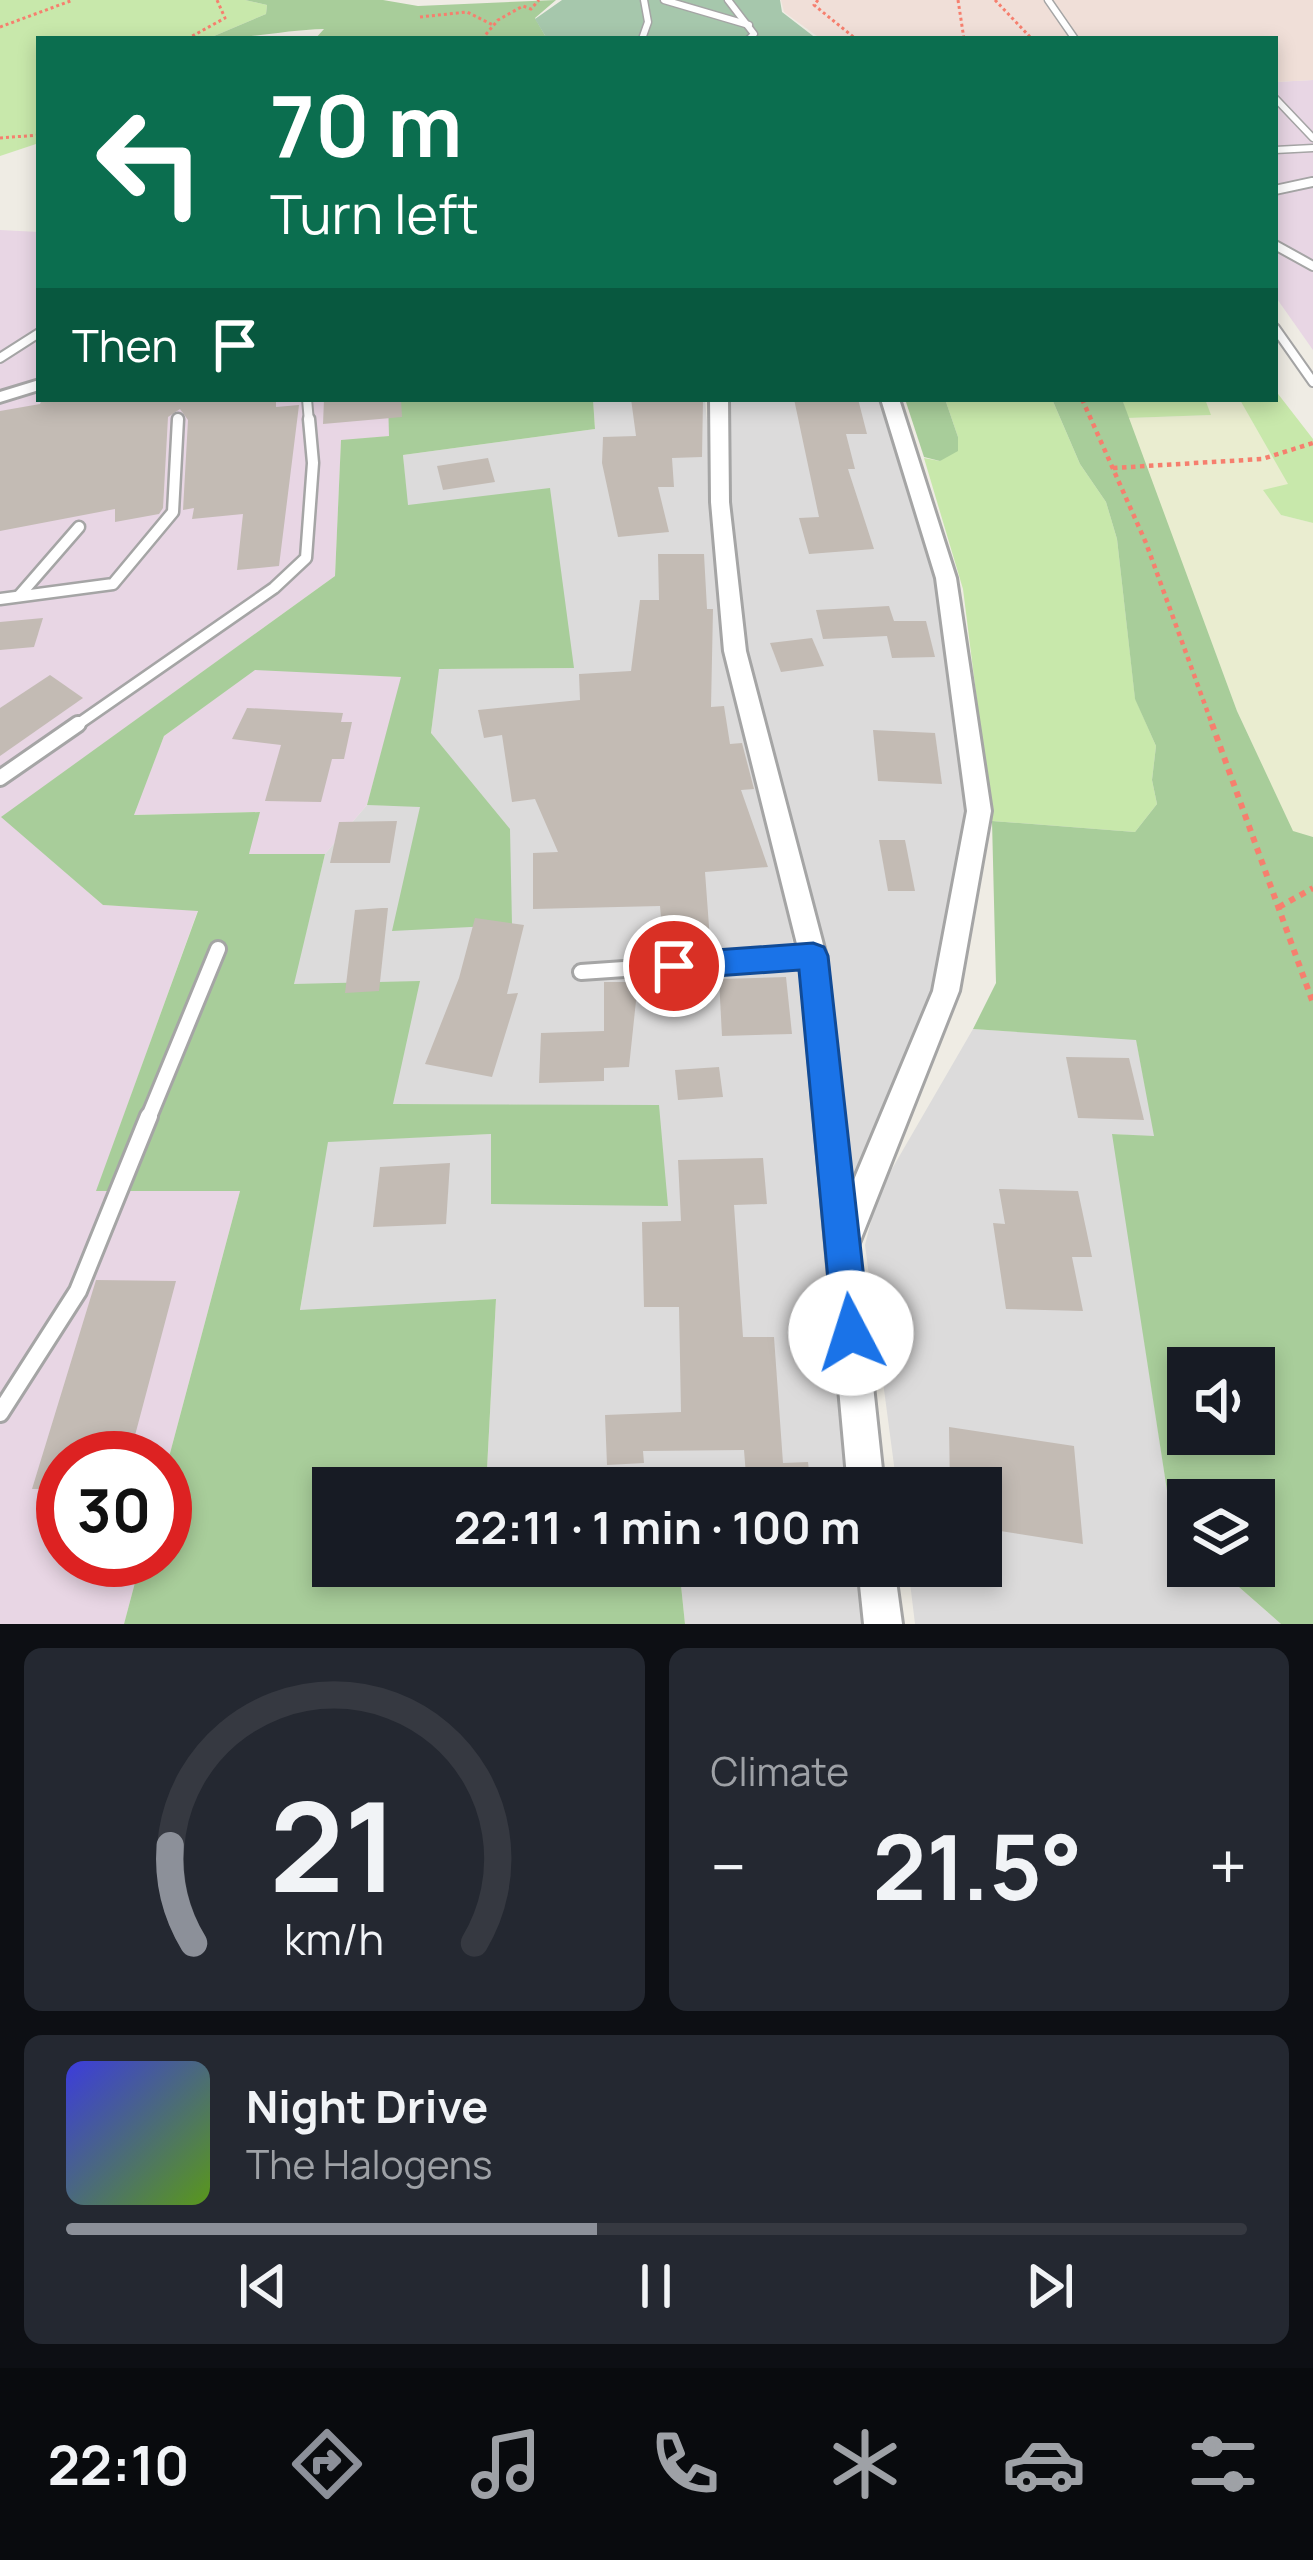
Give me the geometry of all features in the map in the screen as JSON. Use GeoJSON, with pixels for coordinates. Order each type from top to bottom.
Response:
{"type":"FeatureCollection","features":[{"type":"Feature","properties":{"kind":"street"},"geometry":{"type":"LineString","coordinates":[[0,397],[36,386]]}},
{"type":"Feature","properties":{"kind":"street"},"geometry":{"type":"LineString","coordinates":[[719,402],[720,502],[735,651],[813,956],[864,1467]]}},
{"type":"Feature","properties":{"kind":"street"},"geometry":{"type":"LineString","coordinates":[[844,1243],[946,991],[979,811],[946,578],[891,402]]}},
{"type":"Feature","properties":{"kind":"street"},"geometry":{"type":"LineString","coordinates":[[879,1587],[883,1624]]}},
{"type":"Feature","properties":{"kind":"lane"},"geometry":{"type":"LineString","coordinates":[[642,36],[648,22],[644,0]]}},
{"type":"Feature","properties":{"kind":"lane"},"geometry":{"type":"LineString","coordinates":[[664,0],[748,25]]}},
{"type":"Feature","properties":{"kind":"lane"},"geometry":{"type":"LineString","coordinates":[[728,0],[752,36]]}},
{"type":"Feature","properties":{"kind":"lane"},"geometry":{"type":"LineString","coordinates":[[1048,0],[1073,36]]}},
{"type":"Feature","properties":{"kind":"lane"},"geometry":{"type":"LineString","coordinates":[[1278,101],[1313,138]]}},
{"type":"Feature","properties":{"kind":"lane"},"geometry":{"type":"LineString","coordinates":[[1278,137],[1288,149]]}},
{"type":"Feature","properties":{"kind":"lane"},"geometry":{"type":"LineString","coordinates":[[1278,150],[1313,148]]}},
{"type":"Feature","properties":{"kind":"lane"},"geometry":{"type":"LineString","coordinates":[[1278,189],[1313,182]]}},
{"type":"Feature","properties":{"kind":"lane"},"geometry":{"type":"LineString","coordinates":[[1278,247],[1313,266]]}},
{"type":"Feature","properties":{"kind":"lane"},"geometry":{"type":"LineString","coordinates":[[1278,332],[1313,382]]}},
{"type":"Feature","properties":{"kind":"lane"},"geometry":{"type":"LineString","coordinates":[[0,358],[36,334]]}},
{"type":"Feature","properties":{"kind":"lane"},"geometry":{"type":"LineString","coordinates":[[0,778],[274,588],[306,558],[313,463],[308,402]]}},
{"type":"Feature","properties":{"kind":"lane"},"geometry":{"type":"LineString","coordinates":[[0,599],[112,584],[172,512],[178,418]]}},
{"type":"Feature","properties":{"kind":"lane"},"geometry":{"type":"LineString","coordinates":[[18,597],[79,526]]}},
{"type":"Feature","properties":{"kind":"lane"},"geometry":{"type":"LineString","coordinates":[[0,1413],[78,1291],[218,949]]}},
{"type":"Feature","properties":{"kind":"lane"},"geometry":{"type":"LineString","coordinates":[[581,972],[813,956]]}},
{"type":"Feature","properties":{"kind":"path"},"geometry":{"type":"LineString","coordinates":[[0,27],[73,0]]}},
{"type":"Feature","properties":{"kind":"path"},"geometry":{"type":"LineString","coordinates":[[193,36],[225,18],[217,0]]}},
{"type":"Feature","properties":{"kind":"path"},"geometry":{"type":"LineString","coordinates":[[485,36],[494,25],[523,6],[531,9],[539,0]]}},
{"type":"Feature","properties":{"kind":"path"},"geometry":{"type":"LineString","coordinates":[[818,0],[814,4],[823,15],[852,36]]}},
{"type":"Feature","properties":{"kind":"path"},"geometry":{"type":"LineString","coordinates":[[958,0],[964,36]]}},
{"type":"Feature","properties":{"kind":"path"},"geometry":{"type":"LineString","coordinates":[[995,0],[1029,36]]}},
{"type":"Feature","properties":{"kind":"path"},"geometry":{"type":"LineString","coordinates":[[420,17],[466,11],[494,25]]}},
{"type":"Feature","properties":{"kind":"path"},"geometry":{"type":"LineString","coordinates":[[0,138],[36,135]]}},
{"type":"Feature","properties":{"kind":"path"},"geometry":{"type":"LineString","coordinates":[[1083,402],[1146,543],[1313,1003]]}},
{"type":"Feature","properties":{"kind":"path"},"geometry":{"type":"LineString","coordinates":[[1113,468],[1138,471],[1174,463],[1283,457],[1313,443]]}},
{"type":"Feature","properties":{"kind":"path"},"geometry":{"type":"LineString","coordinates":[[1279,908],[1313,888]]}},
{"type":"Feature","properties":{"kind":"shaded area"},"geometry":{"type":"Polygon","coordinates":[[[781,0],[1313,0],[1313,80],[1278,82],[1278,36],[817,36],[784,12],[781,0]]]}},
{"type":"Feature","properties":{"kind":"shaded area"},"geometry":{"type":"Polygon","coordinates":[[[1313,80],[1313,350],[1278,300],[1278,82],[1313,80]]]}},
{"type":"Feature","properties":{"kind":"shaded area"},"geometry":{"type":"Polygon","coordinates":[[[0,230],[36,232],[36,402],[388,402],[390,436],[341,441],[335,576],[2,817],[103,905],[198,910],[97,1190],[240,1191],[176,1431],[36,1431],[36,1587],[134,1587],[124,1624],[0,1624],[0,403],[5,400],[0,397],[0,230]]]}},
{"type":"Feature","properties":{"kind":"shaded area"},"geometry":{"type":"Polygon","coordinates":[[[593,402],[705,402],[727,648],[763,779],[800,982],[856,1467],[487,1467],[496,1299],[300,1311],[327,1141],[491,1134],[659,1106],[392,1104],[293,984],[325,854],[367,805],[421,806],[509,829],[431,734],[438,669],[573,668],[407,505],[403,455],[595,429],[593,402]]]}},
{"type":"Feature","properties":{"kind":"shaded area"},"geometry":{"type":"Polygon","coordinates":[[[719,402],[891,402],[946,578],[979,811],[946,991],[844,1243],[813,956],[735,651],[719,402]]]}},
{"type":"Feature","properties":{"kind":"shaded area"},"geometry":{"type":"Polygon","coordinates":[[[255,669],[402,677],[367,805],[325,854],[248,854],[259,812],[133,815],[164,736],[255,669]]]}},
{"type":"Feature","properties":{"kind":"shaded area"},"geometry":{"type":"Polygon","coordinates":[[[973,1029],[1136,1039],[1155,1137],[1113,1134],[1167,1489],[1167,1587],[1239,1587],[1281,1624],[915,1624],[911,1587],[1002,1587],[1002,1467],[894,1467],[865,1245],[878,1193],[973,1029]]]}},
{"type":"Feature","properties":{"kind":"shaded area"},"geometry":{"type":"Polygon","coordinates":[[[681,1587],[870,1587],[874,1624],[685,1624],[681,1587]]]}},
{"type":"Feature","properties":{"kind":"green space"},"geometry":{"type":"Polygon","coordinates":[[[0,0],[245,0],[267,5],[266,14],[214,36],[36,36],[36,144],[0,156],[0,0]]]}},
{"type":"Feature","properties":{"kind":"green space"},"geometry":{"type":"Polygon","coordinates":[[[245,0],[383,0],[418,6],[556,0],[535,18],[545,36],[318,36],[324,29],[214,36],[266,14],[267,5],[245,0]]]}},
{"type":"Feature","properties":{"kind":"green space"},"geometry":{"type":"Polygon","coordinates":[[[562,0],[780,0],[782,12],[813,36],[545,36],[535,19],[562,0]]]}},
{"type":"Feature","properties":{"kind":"green space"},"geometry":{"type":"Polygon","coordinates":[[[1278,394],[1313,439],[1313,523],[1281,515],[1263,490],[1288,484],[1241,402],[1278,402],[1278,394]]]}},
{"type":"Feature","properties":{"kind":"green space"},"geometry":{"type":"Polygon","coordinates":[[[388,402],[593,402],[595,429],[403,455],[408,505],[550,488],[574,668],[439,669],[431,733],[510,829],[512,925],[392,931],[420,807],[367,805],[401,677],[255,670],[164,736],[134,815],[260,812],[249,854],[325,854],[294,984],[420,981],[393,1104],[659,1105],[668,1206],[491,1204],[491,1134],[328,1142],[300,1310],[496,1299],[487,1467],[312,1467],[312,1587],[681,1587],[685,1624],[124,1624],[134,1587],[192,1587],[192,1431],[176,1431],[240,1191],[96,1191],[198,911],[103,905],[1,817],[335,576],[341,440],[389,436],[388,402]]]}},
{"type":"Feature","properties":{"kind":"green space"},"geometry":{"type":"Polygon","coordinates":[[[906,402],[946,402],[958,451],[940,461],[924,457],[906,402]]]}},
{"type":"Feature","properties":{"kind":"green space"},"geometry":{"type":"Polygon","coordinates":[[[946,402],[1053,402],[1080,464],[1106,502],[1117,539],[1135,698],[1156,746],[1152,780],[1157,804],[1135,832],[992,821],[963,589],[924,458],[940,461],[958,437],[946,402]]]}},
{"type":"Feature","properties":{"kind":"green space"},"geometry":{"type":"Polygon","coordinates":[[[1053,402],[1123,402],[1237,711],[1293,831],[1313,837],[1313,1624],[1281,1624],[1239,1587],[1275,1587],[1275,1479],[1167,1479],[1167,1491],[1112,1134],[1154,1136],[1136,1040],[973,1029],[996,983],[992,821],[1135,832],[1157,804],[1152,780],[1156,746],[1135,699],[1117,539],[1106,502],[1080,464],[1053,402]]]}},
{"type":"Feature","properties":{"kind":"green space"},"geometry":{"type":"Polygon","coordinates":[[[1123,402],[1206,402],[1211,415],[1128,418],[1123,402]]]}},
{"type":"Feature","properties":{"kind":"green space"},"geometry":{"type":"Polygon","coordinates":[[[1206,402],[1241,402],[1289,485],[1264,490],[1281,515],[1313,523],[1313,837],[1293,832],[1237,711],[1128,418],[1210,415],[1206,402]]]}},
{"type":"Feature","properties":{"kind":"building"},"geometry":{"type":"Polygon","coordinates":[[[324,402],[401,402],[402,417],[323,424],[324,402]]]}},
{"type":"Feature","properties":{"kind":"building"},"geometry":{"type":"Polygon","coordinates":[[[631,402],[703,402],[702,457],[672,458],[674,487],[658,487],[669,532],[618,537],[602,463],[603,437],[636,436],[631,402]]]}},
{"type":"Feature","properties":{"kind":"building"},"geometry":{"type":"Polygon","coordinates":[[[795,402],[859,402],[867,434],[846,434],[855,469],[848,469],[874,549],[809,554],[799,518],[819,517],[795,402]]]}},
{"type":"Feature","properties":{"kind":"building"},"geometry":{"type":"Polygon","coordinates":[[[40,404],[299,405],[279,566],[237,570],[243,514],[192,519],[194,508],[183,510],[188,420],[180,409],[168,417],[159,514],[115,522],[115,509],[0,531],[0,411],[40,404]]]}},
{"type":"Feature","properties":{"kind":"building"},"geometry":{"type":"Polygon","coordinates":[[[488,458],[495,482],[443,490],[437,466],[488,458]]]}},
{"type":"Feature","properties":{"kind":"building"},"geometry":{"type":"Polygon","coordinates":[[[658,554],[704,554],[707,609],[713,609],[711,707],[724,706],[730,744],[742,743],[754,789],[741,790],[768,867],[705,872],[710,940],[663,941],[660,906],[533,909],[533,853],[558,852],[535,799],[512,802],[502,735],[484,738],[478,710],[580,700],[579,674],[631,671],[640,600],[659,600],[658,554]]]}},
{"type":"Feature","properties":{"kind":"building"},"geometry":{"type":"Polygon","coordinates":[[[889,606],[894,621],[926,621],[935,657],[892,658],[887,636],[823,639],[816,610],[889,606]]]}},
{"type":"Feature","properties":{"kind":"building"},"geometry":{"type":"Polygon","coordinates":[[[43,618],[34,647],[0,650],[0,622],[43,618]]]}},
{"type":"Feature","properties":{"kind":"building"},"geometry":{"type":"Polygon","coordinates":[[[812,638],[824,666],[781,672],[770,643],[812,638]]]}},
{"type":"Feature","properties":{"kind":"building"},"geometry":{"type":"Polygon","coordinates":[[[50,675],[83,698],[0,756],[0,708],[50,675]]]}},
{"type":"Feature","properties":{"kind":"building"},"geometry":{"type":"Polygon","coordinates":[[[247,708],[343,713],[341,722],[352,722],[344,759],[332,759],[321,802],[265,801],[281,745],[232,739],[247,708]]]}},
{"type":"Feature","properties":{"kind":"building"},"geometry":{"type":"Polygon","coordinates":[[[873,730],[935,733],[942,784],[878,781],[873,730]]]}},
{"type":"Feature","properties":{"kind":"building"},"geometry":{"type":"Polygon","coordinates":[[[397,821],[390,863],[330,863],[339,822],[397,821]]]}},
{"type":"Feature","properties":{"kind":"building"},"geometry":{"type":"Polygon","coordinates":[[[879,840],[905,840],[915,891],[888,891],[879,840]]]}},
{"type":"Feature","properties":{"kind":"building"},"geometry":{"type":"Polygon","coordinates":[[[388,908],[379,991],[345,993],[355,910],[388,908]]]}},
{"type":"Feature","properties":{"kind":"building"},"geometry":{"type":"Polygon","coordinates":[[[475,918],[524,925],[507,994],[518,993],[492,1077],[425,1064],[459,978],[475,918]]]}},
{"type":"Feature","properties":{"kind":"building"},"geometry":{"type":"Polygon","coordinates":[[[786,977],[792,1034],[722,1036],[719,979],[786,977]]]}},
{"type":"Feature","properties":{"kind":"building"},"geometry":{"type":"Polygon","coordinates":[[[604,982],[638,982],[629,1067],[604,1068],[604,1081],[539,1083],[541,1033],[604,1031],[604,982]]]}},
{"type":"Feature","properties":{"kind":"building"},"geometry":{"type":"Polygon","coordinates":[[[1066,1057],[1129,1058],[1144,1120],[1078,1118],[1066,1057]]]}},
{"type":"Feature","properties":{"kind":"building"},"geometry":{"type":"Polygon","coordinates":[[[719,1067],[723,1097],[678,1100],[675,1070],[719,1067]]]}},
{"type":"Feature","properties":{"kind":"building"},"geometry":{"type":"Polygon","coordinates":[[[763,1158],[767,1204],[734,1205],[743,1337],[774,1337],[783,1463],[808,1462],[809,1467],[745,1467],[744,1450],[643,1451],[644,1463],[607,1465],[605,1415],[681,1412],[679,1307],[644,1307],[642,1222],[681,1221],[678,1160],[763,1158]]]}},
{"type":"Feature","properties":{"kind":"building"},"geometry":{"type":"Polygon","coordinates":[[[450,1163],[446,1224],[373,1227],[380,1167],[450,1163]]]}},
{"type":"Feature","properties":{"kind":"building"},"geometry":{"type":"Polygon","coordinates":[[[999,1189],[1078,1191],[1092,1257],[1072,1257],[1083,1311],[1006,1309],[993,1223],[1005,1224],[999,1189]]]}},
{"type":"Feature","properties":{"kind":"building"},"geometry":{"type":"Polygon","coordinates":[[[96,1280],[176,1281],[136,1431],[50,1431],[96,1280]]]}},
{"type":"Feature","properties":{"kind":"building"},"geometry":{"type":"Polygon","coordinates":[[[949,1427],[1074,1446],[1083,1544],[1002,1531],[1002,1467],[950,1467],[949,1427]]]}},
{"type":"Feature","properties":{"kind":"route"},"geometry":{"type":"LineString","coordinates":[[674,966],[813,956],[851,1333]]}}]}
